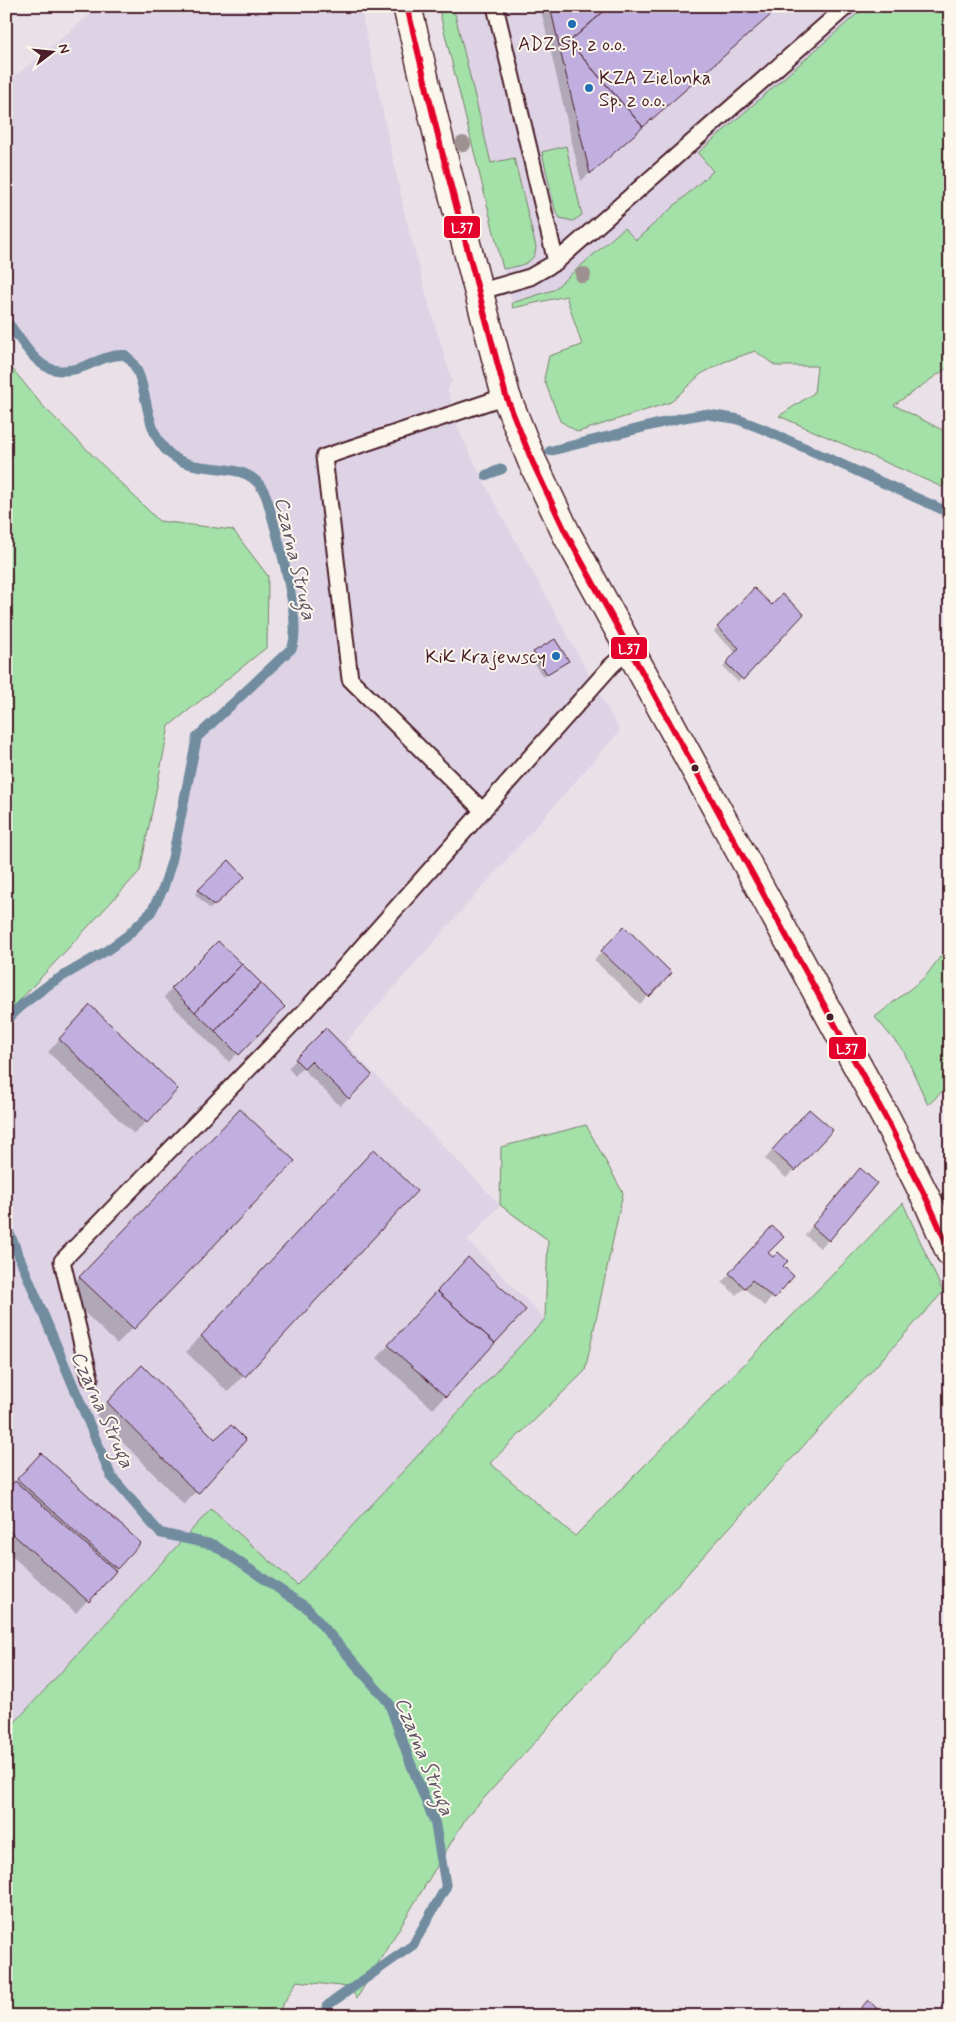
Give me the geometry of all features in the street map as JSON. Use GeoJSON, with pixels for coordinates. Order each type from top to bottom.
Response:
{"type":"FeatureCollection","features":[{"type":"Feature","properties":{"kind":"street"},"geometry":{"type":"LineString","coordinates":[[407,6],[478,292],[506,396],[532,461],[566,533],[887,1120],[929,1204],[950,1252]]}},
{"type":"Feature","properties":{"kind":"lane"},"geometry":{"type":"LineString","coordinates":[[495,6],[556,262]]}},
{"type":"Feature","properties":{"kind":"lane"},"geometry":{"type":"LineString","coordinates":[[478,292],[530,278],[556,262],[847,6]]}},
{"type":"Feature","properties":{"kind":"lane"},"geometry":{"type":"LineString","coordinates":[[483,810],[350,680],[324,457],[506,396]]}},
{"type":"Feature","properties":{"kind":"lane"},"geometry":{"type":"LineString","coordinates":[[90,1378],[62,1261],[305,1011],[611,666],[630,649]]}},
{"type":"Feature","properties":{"kind":"shaded area"},"geometry":{"type":"Polygon","coordinates":[[[100,6],[360,6],[406,219],[452,380],[448,390],[458,429],[490,494],[620,731],[345,1043],[500,1205],[468,1241],[545,1319],[297,1586],[211,1510],[6,1732],[6,1021],[22,1005],[51,983],[106,951],[128,935],[151,912],[163,889],[172,860],[197,737],[292,648],[295,639],[290,593],[280,551],[264,489],[256,480],[244,473],[230,469],[193,466],[180,462],[169,453],[155,434],[144,398],[140,374],[135,364],[125,355],[110,356],[69,371],[50,370],[35,358],[6,320],[6,84],[100,6]]]}},
{"type":"Feature","properties":{"kind":"shaded area"},"geometry":{"type":"Polygon","coordinates":[[[438,6],[916,6],[678,268],[513,308],[438,6]]]}},
{"type":"Feature","properties":{"kind":"green space"},"geometry":{"type":"Polygon","coordinates":[[[438,6],[453,6],[491,163],[514,158],[536,247],[533,258],[525,264],[503,269],[438,6]]]}},
{"type":"Feature","properties":{"kind":"green space"},"geometry":{"type":"Polygon","coordinates":[[[866,6],[950,6],[950,366],[894,405],[950,434],[950,477],[942,487],[779,416],[814,393],[817,366],[776,366],[755,351],[724,362],[701,374],[671,402],[578,432],[560,421],[544,379],[549,356],[582,345],[566,296],[513,308],[512,303],[553,290],[624,228],[636,240],[713,171],[698,153],[866,6]]]}},
{"type":"Feature","properties":{"kind":"green space"},"geometry":{"type":"Polygon","coordinates":[[[566,146],[582,215],[573,221],[560,218],[555,210],[542,152],[566,146]]]}},
{"type":"Feature","properties":{"kind":"green space"},"geometry":{"type":"Polygon","coordinates":[[[6,361],[42,405],[159,521],[233,530],[268,576],[267,647],[169,726],[140,871],[6,1015],[6,361]]]}},
{"type":"Feature","properties":{"kind":"green space"},"geometry":{"type":"Polygon","coordinates":[[[950,944],[950,1084],[928,1105],[904,1052],[875,1017],[925,977],[950,944]]]}},
{"type":"Feature","properties":{"kind":"green space"},"geometry":{"type":"Polygon","coordinates":[[[586,1125],[623,1193],[585,1371],[490,1463],[575,1536],[903,1203],[943,1292],[466,1818],[357,1998],[348,1987],[297,1981],[276,2016],[6,2016],[6,1732],[211,1509],[297,1585],[545,1319],[548,1240],[500,1205],[501,1147],[586,1125]]]}},
{"type":"Feature","properties":{"kind":"building","name":"ADZ Sp. z o.o."},"geometry":{"type":"Polygon","coordinates":[[[550,6],[610,6],[560,50],[550,6]]]}},
{"type":"Feature","properties":{"kind":"building"},"geometry":{"type":"Polygon","coordinates":[[[610,6],[781,6],[643,127],[569,42],[610,6]]]}},
{"type":"Feature","properties":{"kind":"building","name":"KZA Zielonka Sp. z o.o."},"geometry":{"type":"Polygon","coordinates":[[[569,42],[643,127],[590,174],[560,50],[569,42]]]}},
{"type":"Feature","properties":{"kind":"building"},"geometry":{"type":"Polygon","coordinates":[[[754,588],[772,605],[782,594],[804,614],[743,680],[726,663],[739,648],[717,627],[754,588]]]}},
{"type":"Feature","properties":{"kind":"building"},"geometry":{"type":"Polygon","coordinates":[[[555,639],[569,661],[547,674],[533,652],[555,639]]]}},
{"type":"Feature","properties":{"kind":"building"},"geometry":{"type":"Polygon","coordinates":[[[229,860],[245,877],[214,906],[198,890],[229,860]]]}},
{"type":"Feature","properties":{"kind":"building"},"geometry":{"type":"Polygon","coordinates":[[[624,926],[672,973],[649,997],[601,951],[624,926]]]}},
{"type":"Feature","properties":{"kind":"building"},"geometry":{"type":"Polygon","coordinates":[[[218,941],[242,964],[195,1012],[171,988],[218,941]]]}},
{"type":"Feature","properties":{"kind":"building"},"geometry":{"type":"Polygon","coordinates":[[[242,964],[261,983],[215,1031],[195,1012],[242,964]]]}},
{"type":"Feature","properties":{"kind":"building"},"geometry":{"type":"Polygon","coordinates":[[[261,983],[285,1007],[239,1055],[215,1031],[261,983]]]}},
{"type":"Feature","properties":{"kind":"building"},"geometry":{"type":"Polygon","coordinates":[[[90,1005],[178,1089],[147,1123],[59,1039],[90,1005]]]}},
{"type":"Feature","properties":{"kind":"building"},"geometry":{"type":"Polygon","coordinates":[[[326,1028],[372,1075],[349,1099],[311,1061],[304,1068],[295,1059],[326,1028]]]}},
{"type":"Feature","properties":{"kind":"building"},"geometry":{"type":"Polygon","coordinates":[[[240,1109],[295,1161],[134,1329],[79,1277],[240,1109]]]}},
{"type":"Feature","properties":{"kind":"building"},"geometry":{"type":"Polygon","coordinates":[[[809,1109],[833,1130],[795,1171],[772,1150],[809,1109]]]}},
{"type":"Feature","properties":{"kind":"building"},"geometry":{"type":"Polygon","coordinates":[[[374,1149],[417,1191],[245,1377],[201,1336],[374,1149]]]}},
{"type":"Feature","properties":{"kind":"building"},"geometry":{"type":"Polygon","coordinates":[[[860,1168],[877,1183],[829,1241],[812,1226],[860,1168]]]}},
{"type":"Feature","properties":{"kind":"building"},"geometry":{"type":"Polygon","coordinates":[[[772,1226],[784,1237],[768,1253],[773,1257],[778,1252],[788,1261],[783,1266],[794,1276],[774,1299],[752,1280],[745,1288],[729,1273],[772,1226]]]}},
{"type":"Feature","properties":{"kind":"building"},"geometry":{"type":"Polygon","coordinates":[[[468,1257],[526,1310],[495,1343],[437,1291],[468,1257]]]}},
{"type":"Feature","properties":{"kind":"building"},"geometry":{"type":"Polygon","coordinates":[[[437,1291],[495,1343],[446,1397],[388,1345],[437,1291]]]}},
{"type":"Feature","properties":{"kind":"building"},"geometry":{"type":"Polygon","coordinates":[[[142,1365],[215,1439],[231,1425],[246,1440],[198,1494],[107,1402],[142,1365]]]}},
{"type":"Feature","properties":{"kind":"building"},"geometry":{"type":"Polygon","coordinates":[[[41,1453],[141,1543],[117,1569],[17,1479],[41,1453]]]}},
{"type":"Feature","properties":{"kind":"building"},"geometry":{"type":"Polygon","coordinates":[[[15,1481],[116,1571],[89,1602],[6,1528],[6,1491],[15,1481]]]}},
{"type":"Feature","properties":{"kind":"building"},"geometry":{"type":"Polygon","coordinates":[[[868,2000],[885,2016],[854,2016],[868,2000]]]}},
{"type":"Feature","properties":{"kind":"waterway","name":"Czarna Struga"},"geometry":{"type":"LineString","coordinates":[[6,320],[31,353],[48,368],[72,370],[111,356],[125,355],[139,375],[154,430],[160,443],[170,454],[182,462],[196,466],[238,471],[250,476],[260,485],[267,499],[282,553],[294,617],[292,648],[197,737],[172,860],[163,889],[151,912],[128,935],[106,951],[51,983],[22,1005],[6,1021]]}},
{"type":"Feature","properties":{"kind":"waterway"},"geometry":{"type":"LineString","coordinates":[[550,451],[681,418],[705,414],[737,419],[763,429],[950,513]]}},
{"type":"Feature","properties":{"kind":"waterway"},"geometry":{"type":"LineString","coordinates":[[486,475],[502,469]]}},
{"type":"Feature","properties":{"kind":"waterway","name":"Czarna Struga"},"geometry":{"type":"LineString","coordinates":[[6,1225],[111,1476],[160,1533],[214,1545],[307,1608],[389,1703],[410,1762],[435,1823],[446,1887],[413,1945],[328,2005],[326,2016]]}},
{"type":"Feature","properties":{"kind":"transit line","name":"L37"},"geometry":{"type":"LineString","coordinates":[[407,6],[442,152],[506,396],[532,461],[566,533],[887,1120],[950,1251]]}},
{"type":"Feature","properties":{"kind":"place","name":"ADZ Sp. z o.o."},"geometry":{"type":"Point","coordinates":[572,24]}},
{"type":"Feature","properties":{"kind":"place","name":"KZA Zielonka Sp. z o.o."},"geometry":{"type":"Point","coordinates":[589,88]}},
{"type":"Feature","properties":{"kind":"place","name":"KiK Krajewscy"},"geometry":{"type":"Point","coordinates":[556,656]}}]}
